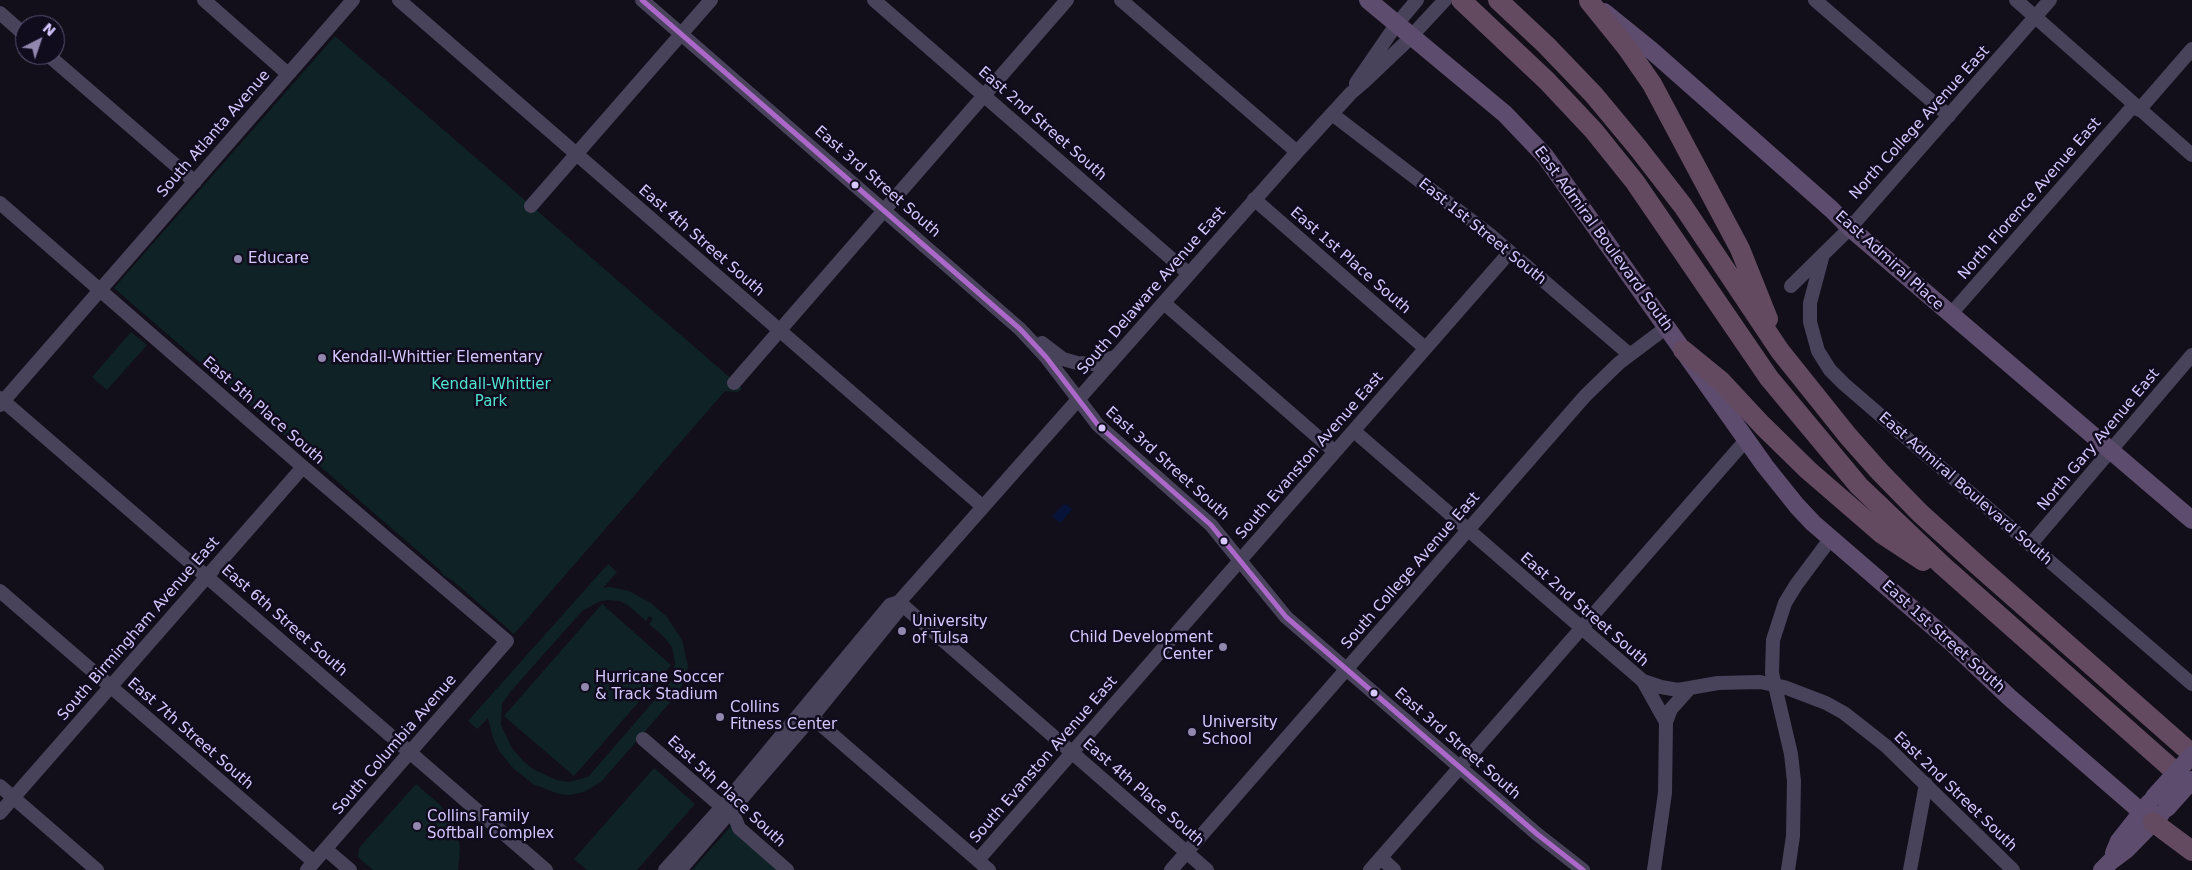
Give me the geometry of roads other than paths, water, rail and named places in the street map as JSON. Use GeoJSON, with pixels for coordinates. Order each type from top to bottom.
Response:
{"type":"FeatureCollection","features":[{"type":"Feature","properties":{"kind":"highway"},"geometry":{"type":"LineString","coordinates":[[1498,0],[1546,45],[1594,95],[1638,148],[1683,206],[1780,351],[1848,436],[1920,513],[2192,754]]}},
{"type":"Feature","properties":{"kind":"highway"},"geometry":{"type":"LineString","coordinates":[[1588,0],[1627,48],[1652,84],[1677,128],[1740,249],[1780,351]]}},
{"type":"Feature","properties":{"kind":"highway"},"geometry":{"type":"LineString","coordinates":[[1467,6],[1547,80],[1594,131],[1629,175],[1768,378],[1859,486],[1902,529],[1983,602],[2192,786]]}},
{"type":"Feature","properties":{"kind":"highway"},"geometry":{"type":"LineString","coordinates":[[1683,350],[1721,381],[1790,452],[1882,534],[1983,602]]}},
{"type":"Feature","properties":{"kind":"highway"},"geometry":{"type":"LineString","coordinates":[[2154,810],[2192,851]]}},
{"type":"Feature","properties":{"kind":"main road","name":"East Admiral Boulevard South"},"geometry":{"type":"LineString","coordinates":[[1368,0],[1505,114],[1546,156],[1746,440]]}},
{"type":"Feature","properties":{"kind":"main road","name":"East Admiral Place"},"geometry":{"type":"LineString","coordinates":[[1588,0],[1644,44],[1950,315],[2192,520]]}},
{"type":"Feature","properties":{"kind":"main road","name":"East 1st Street South"},"geometry":{"type":"LineString","coordinates":[[1746,440],[1788,496],[1831,538],[2154,810]]}},
{"type":"Feature","properties":{"kind":"main road"},"geometry":{"type":"LineString","coordinates":[[2107,865],[2127,849],[2192,754]]}},
{"type":"Feature","properties":{"kind":"main road"},"geometry":{"type":"LineString","coordinates":[[2154,810],[2192,780]]}},
{"type":"Feature","properties":{"kind":"street"},"geometry":{"type":"LineString","coordinates":[[204,0],[288,74]]}},
{"type":"Feature","properties":{"kind":"street","name":"South Atlanta Avenue"},"geometry":{"type":"LineString","coordinates":[[1,401],[354,0]]}},
{"type":"Feature","properties":{"kind":"street","name":"East 4th Street South"},"geometry":{"type":"LineString","coordinates":[[399,0],[982,506]]}},
{"type":"Feature","properties":{"kind":"street","name":"East 3rd Street South"},"geometry":{"type":"LineString","coordinates":[[642,0],[1020,329],[1046,357],[1106,434],[1211,525],[1286,617],[1582,870]]}},
{"type":"Feature","properties":{"kind":"street"},"geometry":{"type":"LineString","coordinates":[[531,206],[711,0]]}},
{"type":"Feature","properties":{"kind":"street","name":"East 2nd Street South"},"geometry":{"type":"LineString","coordinates":[[874,0],[1189,274]]}},
{"type":"Feature","properties":{"kind":"street"},"geometry":{"type":"LineString","coordinates":[[734,383],[1067,0]]}},
{"type":"Feature","properties":{"kind":"street"},"geometry":{"type":"LineString","coordinates":[[1121,0],[1296,152]]}},
{"type":"Feature","properties":{"kind":"street","name":"South Delaware Avenue East"},"geometry":{"type":"LineString","coordinates":[[1351,93],[1358,78],[1396,25],[1417,0]]}},
{"type":"Feature","properties":{"kind":"street","name":"South Delaware Avenue East"},"geometry":{"type":"LineString","coordinates":[[680,870],[726,810],[808,713],[890,605],[899,602],[1296,152],[1351,93],[1411,37],[1445,0]]}},
{"type":"Feature","properties":{"kind":"street"},"geometry":{"type":"LineString","coordinates":[[1814,0],[1949,116]]}},
{"type":"Feature","properties":{"kind":"street"},"geometry":{"type":"LineString","coordinates":[[2016,0],[2192,155]]}},
{"type":"Feature","properties":{"kind":"street","name":"North College Avenue East"},"geometry":{"type":"LineString","coordinates":[[1792,286],[1850,228],[2050,0]]}},
{"type":"Feature","properties":{"kind":"street"},"geometry":{"type":"LineString","coordinates":[[0,13],[15,26]]}},
{"type":"Feature","properties":{"kind":"street","name":"North Florence Avenue East"},"geometry":{"type":"LineString","coordinates":[[1950,315],[2192,48]]}},
{"type":"Feature","properties":{"kind":"street"},"geometry":{"type":"LineString","coordinates":[[60,65],[195,182]]}},
{"type":"Feature","properties":{"kind":"street","name":"East 1st Street South"},"geometry":{"type":"LineString","coordinates":[[1332,114],[1466,216],[1629,354]]}},
{"type":"Feature","properties":{"kind":"street","name":"East 1st Place South"},"geometry":{"type":"LineString","coordinates":[[1254,199],[1426,348]]}},
{"type":"Feature","properties":{"kind":"street","name":"East 5th Place South"},"geometry":{"type":"LineString","coordinates":[[0,203],[303,467],[507,641]]}},
{"type":"Feature","properties":{"kind":"street","name":"South Evanston Avenue East"},"geometry":{"type":"LineString","coordinates":[[978,860],[1354,432],[1509,252]]}},
{"type":"Feature","properties":{"kind":"street","name":"East Admiral Boulevard South"},"geometry":{"type":"LineString","coordinates":[[1822,258],[1810,304],[1813,337],[1818,351],[1830,370],[2030,546],[2192,684]]}},
{"type":"Feature","properties":{"kind":"street"},"geometry":{"type":"LineString","coordinates":[[1164,303],[1335,452]]}},
{"type":"Feature","properties":{"kind":"street","name":"South College Avenue East"},"geometry":{"type":"LineString","coordinates":[[1171,870],[1585,396],[1629,354],[1667,327]]}},
{"type":"Feature","properties":{"kind":"street"},"geometry":{"type":"LineString","coordinates":[[1020,329],[1063,359],[1077,363],[1093,364],[1115,357]]}},
{"type":"Feature","properties":{"kind":"street","name":"North Gary Avenue East"},"geometry":{"type":"LineString","coordinates":[[2030,546],[2192,355]]}},
{"type":"Feature","properties":{"kind":"street","name":"East 6th Street South"},"geometry":{"type":"LineString","coordinates":[[1,401],[546,870]]}},
{"type":"Feature","properties":{"kind":"street","name":"East 2nd Street South"},"geometry":{"type":"LineString","coordinates":[[1354,432],[1643,682],[1670,689],[1689,689],[1718,683],[1760,682],[1818,700],[1844,713],[1886,746],[2013,870]]}},
{"type":"Feature","properties":{"kind":"street"},"geometry":{"type":"LineString","coordinates":[[1370,870],[1746,440]]}},
{"type":"Feature","properties":{"kind":"street","name":"South Birmingham Avenue East"},"geometry":{"type":"LineString","coordinates":[[0,813],[303,467]]}},
{"type":"Feature","properties":{"kind":"street"},"geometry":{"type":"LineString","coordinates":[[1788,870],[1793,836],[1794,781],[1791,754],[1772,673],[1773,640],[1779,618],[1796,585],[1831,538]]}},
{"type":"Feature","properties":{"kind":"street","name":"East 7th Street South"},"geometry":{"type":"LineString","coordinates":[[0,591],[110,686],[310,866]]}},
{"type":"Feature","properties":{"kind":"street","name":"East 4th Place South"},"geometry":{"type":"LineString","coordinates":[[899,602],[1207,870]]}},
{"type":"Feature","properties":{"kind":"street","name":"South Columbia Avenue"},"geometry":{"type":"LineString","coordinates":[[310,866],[507,641]]}},
{"type":"Feature","properties":{"kind":"street"},"geometry":{"type":"LineString","coordinates":[[1643,682],[1666,722]]}},
{"type":"Feature","properties":{"kind":"street"},"geometry":{"type":"LineString","coordinates":[[1654,870],[1665,793],[1666,722],[1671,709],[1689,689]]}},
{"type":"Feature","properties":{"kind":"street"},"geometry":{"type":"LineString","coordinates":[[808,713],[989,870]]}},
{"type":"Feature","properties":{"kind":"street","name":"East 5th Place South"},"geometry":{"type":"LineString","coordinates":[[642,739],[735,818],[739,828],[787,870]]}},
{"type":"Feature","properties":{"kind":"street"},"geometry":{"type":"LineString","coordinates":[[1910,870],[1926,784]]}},
{"type":"Feature","properties":{"kind":"street"},"geometry":{"type":"LineString","coordinates":[[0,786],[97,870]]}},
{"type":"Feature","properties":{"kind":"street","name":"South Delaware Avenue East"},"geometry":{"type":"LineString","coordinates":[[664,870],[726,810]]}},
{"type":"Feature","properties":{"kind":"street"},"geometry":{"type":"LineString","coordinates":[[329,852],[350,870]]}},
{"type":"Feature","properties":{"kind":"street"},"geometry":{"type":"LineString","coordinates":[[1380,858],[1394,870]]}},
{"type":"Feature","properties":{"kind":"water"},"geometry":{"type":"Polygon","coordinates":[[[1064,504],[1067,504],[1072,510],[1060,523],[1052,516],[1064,504]]]}},
{"type":"Feature","properties":{"kind":"place","name":"Educare"},"geometry":{"type":"Point","coordinates":[238,259]}},
{"type":"Feature","properties":{"kind":"place","name":"Kendall-Whittier Elementary"},"geometry":{"type":"Point","coordinates":[322,358]}},
{"type":"Feature","properties":{"kind":"place","name":"University of Tulsa"},"geometry":{"type":"Point","coordinates":[902,631]}},
{"type":"Feature","properties":{"kind":"place","name":"Child Development Center"},"geometry":{"type":"Point","coordinates":[1223,647]}},
{"type":"Feature","properties":{"kind":"place","name":"Hurricane Soccer & Track Stadium"},"geometry":{"type":"Point","coordinates":[585,687]}},
{"type":"Feature","properties":{"kind":"place","name":"Collins Fitness Center"},"geometry":{"type":"Point","coordinates":[720,717]}},
{"type":"Feature","properties":{"kind":"place","name":"University School"},"geometry":{"type":"Point","coordinates":[1192,732]}},
{"type":"Feature","properties":{"kind":"place","name":"Collins Family Softball Complex"},"geometry":{"type":"Point","coordinates":[417,826]}},
{"type":"Feature","properties":{"kind":"park label","name":"Kendall-Whittier Park"},"geometry":{"type":"Point","coordinates":[491,394]}}]}
